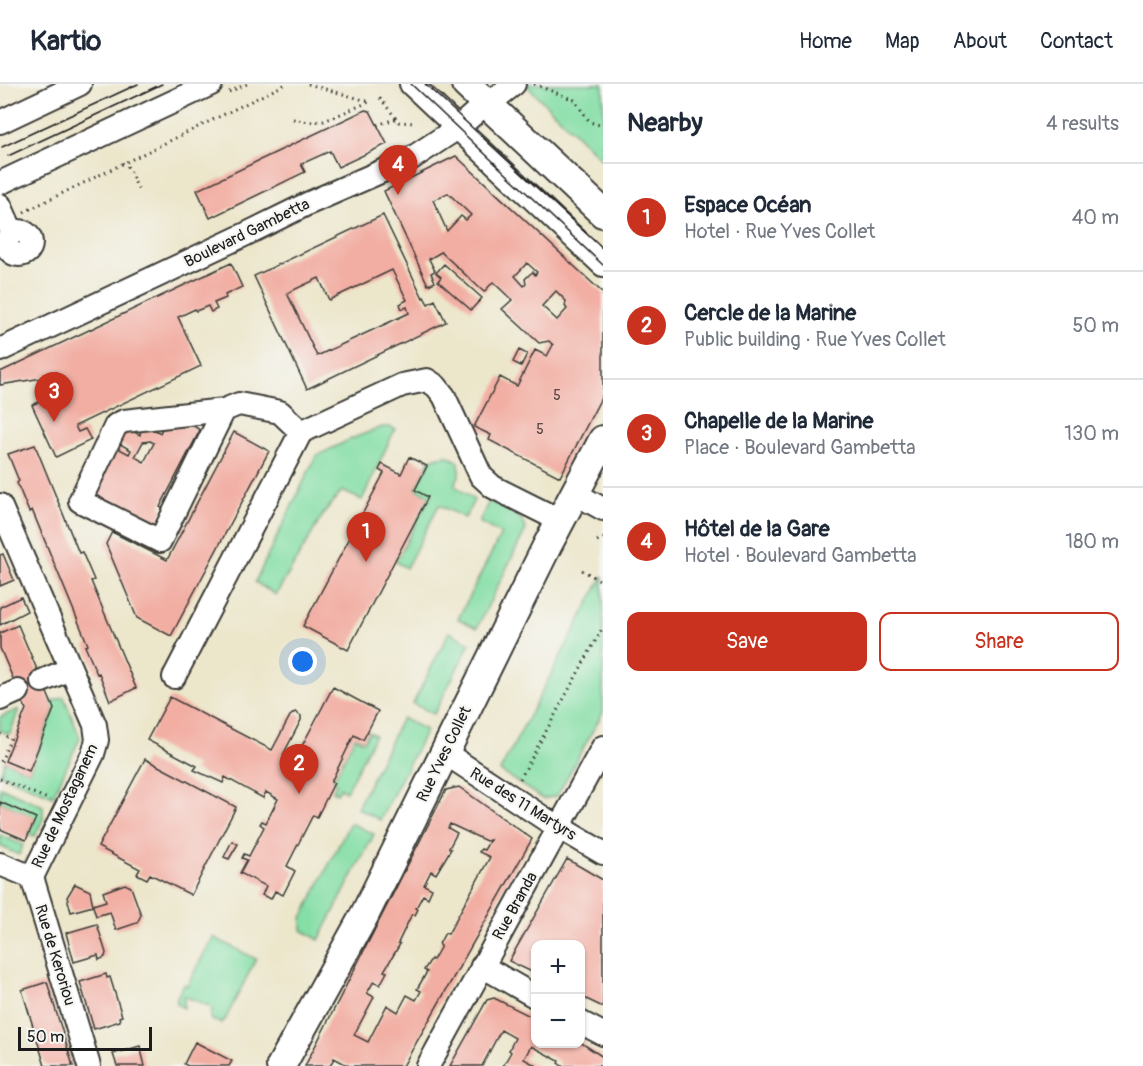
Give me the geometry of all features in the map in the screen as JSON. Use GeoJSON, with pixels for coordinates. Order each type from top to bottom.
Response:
{"type":"FeatureCollection","features":[{"type":"Feature","properties":{"kind":"main road"},"geometry":{"type":"LineString","coordinates":[[476,94],[603,213]]}},
{"type":"Feature","properties":{"kind":"main road","name":"Rue Yves Collet"},"geometry":{"type":"LineString","coordinates":[[281,1066],[364,916],[603,440]]}},
{"type":"Feature","properties":{"kind":"street"},"geometry":{"type":"LineString","coordinates":[[0,122],[80,84]]}},
{"type":"Feature","properties":{"kind":"street"},"geometry":{"type":"LineString","coordinates":[[0,183],[211,84]]}},
{"type":"Feature","properties":{"kind":"street"},"geometry":{"type":"LineString","coordinates":[[411,84],[462,124],[603,249]]}},
{"type":"Feature","properties":{"kind":"street"},"geometry":{"type":"LineString","coordinates":[[425,84],[603,265]]}},
{"type":"Feature","properties":{"kind":"street","name":"Boulevard Gambetta"},"geometry":{"type":"LineString","coordinates":[[0,350],[242,237],[307,204],[412,158],[462,124],[476,94],[496,98],[514,84]]}},
{"type":"Feature","properties":{"kind":"street"},"geometry":{"type":"LineString","coordinates":[[174,677],[301,432],[402,385],[427,380],[436,386],[444,396],[482,476],[494,487],[561,521]]}},
{"type":"Feature","properties":{"kind":"street"},"geometry":{"type":"LineString","coordinates":[[224,410],[160,541],[80,501],[116,425],[124,421],[224,410],[239,404],[280,412],[301,432]]}},
{"type":"Feature","properties":{"kind":"street"},"geometry":{"type":"LineString","coordinates":[[576,494],[603,509]]}},
{"type":"Feature","properties":{"kind":"street","name":"Rue de Mostaganem"},"geometry":{"type":"LineString","coordinates":[[0,506],[6,537],[70,669],[95,725],[97,740],[93,754],[32,877]]}},
{"type":"Feature","properties":{"kind":"street"},"geometry":{"type":"LineString","coordinates":[[42,681],[70,669]]}},
{"type":"Feature","properties":{"kind":"street","name":"Rue Branda"},"geometry":{"type":"LineString","coordinates":[[428,1066],[603,747]]}},
{"type":"Feature","properties":{"kind":"street","name":"Rue des 11 Martyrs"},"geometry":{"type":"LineString","coordinates":[[445,753],[558,827],[603,853]]}},
{"type":"Feature","properties":{"kind":"street"},"geometry":{"type":"LineString","coordinates":[[0,864],[32,877]]}},
{"type":"Feature","properties":{"kind":"street","name":"Rue de Keroriou"},"geometry":{"type":"LineString","coordinates":[[32,877],[89,1066]]}},
{"type":"Feature","properties":{"kind":"street"},"geometry":{"type":"LineString","coordinates":[[483,966],[531,994]]}},
{"type":"Feature","properties":{"kind":"street"},"geometry":{"type":"LineString","coordinates":[[585,1025],[603,1034]]}},
{"type":"Feature","properties":{"kind":"path"},"geometry":{"type":"LineString","coordinates":[[8,228],[122,163],[286,84]]}},
{"type":"Feature","properties":{"kind":"path"},"geometry":{"type":"LineString","coordinates":[[293,119],[309,122],[324,121],[369,102],[308,84]]}},
{"type":"Feature","properties":{"kind":"path"},"geometry":{"type":"LineString","coordinates":[[534,84],[574,100],[590,122],[603,126]]}},
{"type":"Feature","properties":{"kind":"path"},"geometry":{"type":"LineString","coordinates":[[380,98],[395,119],[403,123],[415,123]]}},
{"type":"Feature","properties":{"kind":"path"},"geometry":{"type":"LineString","coordinates":[[377,125],[395,119]]}},
{"type":"Feature","properties":{"kind":"path"},"geometry":{"type":"LineString","coordinates":[[122,163],[127,166],[140,193]]}},
{"type":"Feature","properties":{"kind":"path"},"geometry":{"type":"LineString","coordinates":[[597,541],[603,538]]}},
{"type":"Feature","properties":{"kind":"path"},"geometry":{"type":"LineString","coordinates":[[582,570],[603,582]]}},
{"type":"Feature","properties":{"kind":"path"},"geometry":{"type":"LineString","coordinates":[[510,796],[603,627]]}},
{"type":"Feature","properties":{"kind":"path"},"geometry":{"type":"LineString","coordinates":[[0,734],[11,738],[2,754],[0,764]]}},
{"type":"Feature","properties":{"kind":"path"},"geometry":{"type":"LineString","coordinates":[[0,779],[66,806]]}},
{"type":"Feature","properties":{"kind":"green space"},"geometry":{"type":"Polygon","coordinates":[[[525,84],[603,84],[603,161],[525,84]]]}},
{"type":"Feature","properties":{"kind":"green space"},"geometry":{"type":"Polygon","coordinates":[[[382,427],[395,429],[362,500],[342,491],[324,513],[276,595],[255,582],[316,456],[382,427]]]}},
{"type":"Feature","properties":{"kind":"green space"},"geometry":{"type":"Polygon","coordinates":[[[448,456],[459,462],[459,476],[454,485],[474,500],[465,518],[439,505],[406,568],[396,562],[430,496],[416,489],[427,464],[436,458],[448,456]]]}},
{"type":"Feature","properties":{"kind":"green space"},"geometry":{"type":"Polygon","coordinates":[[[489,501],[519,516],[526,529],[477,628],[458,619],[501,534],[479,522],[489,501]]]}},
{"type":"Feature","properties":{"kind":"green space"},"geometry":{"type":"Polygon","coordinates":[[[603,576],[603,712],[557,796],[543,799],[500,771],[603,576]]]}},
{"type":"Feature","properties":{"kind":"green space"},"geometry":{"type":"Polygon","coordinates":[[[449,632],[470,643],[434,714],[413,704],[449,632]]]}},
{"type":"Feature","properties":{"kind":"green space"},"geometry":{"type":"Polygon","coordinates":[[[64,697],[80,738],[53,796],[0,774],[5,761],[29,771],[54,710],[50,702],[64,697]]]}},
{"type":"Feature","properties":{"kind":"green space"},"geometry":{"type":"Polygon","coordinates":[[[19,709],[10,734],[0,731],[0,717],[19,709]]]}},
{"type":"Feature","properties":{"kind":"green space"},"geometry":{"type":"Polygon","coordinates":[[[402,718],[426,730],[380,820],[357,808],[402,718]]]}},
{"type":"Feature","properties":{"kind":"green space"},"geometry":{"type":"Polygon","coordinates":[[[369,732],[375,735],[346,791],[340,788],[337,793],[333,791],[336,783],[333,781],[355,737],[364,741],[369,732]]]}},
{"type":"Feature","properties":{"kind":"green space"},"geometry":{"type":"Polygon","coordinates":[[[0,787],[43,806],[43,819],[35,836],[29,834],[36,818],[0,802],[0,787]]]}},
{"type":"Feature","properties":{"kind":"green space"},"geometry":{"type":"Polygon","coordinates":[[[350,823],[374,834],[319,940],[302,930],[302,918],[350,823]]]}},
{"type":"Feature","properties":{"kind":"green space"},"geometry":{"type":"Polygon","coordinates":[[[0,835],[23,845],[19,855],[0,846],[0,835]]]}},
{"type":"Feature","properties":{"kind":"green space"},"geometry":{"type":"Polygon","coordinates":[[[213,937],[256,959],[225,1020],[221,1023],[211,1020],[212,1007],[184,996],[184,1008],[177,1004],[178,995],[184,984],[187,986],[213,937]]]}},
{"type":"Feature","properties":{"kind":"building"},"geometry":{"type":"Polygon","coordinates":[[[365,110],[370,111],[387,144],[338,167],[330,151],[301,164],[305,172],[210,218],[197,190],[365,110]]]}},
{"type":"Feature","properties":{"kind":"building"},"geometry":{"type":"Polygon","coordinates":[[[456,156],[603,293],[603,394],[560,477],[489,440],[491,435],[474,427],[500,377],[517,386],[535,350],[547,356],[553,345],[549,341],[539,343],[502,309],[512,300],[493,282],[484,292],[441,252],[429,259],[435,271],[431,273],[435,282],[428,285],[384,191],[456,156]],[[448,193],[433,200],[447,231],[461,216],[466,220],[471,215],[448,193]],[[527,263],[515,276],[524,286],[525,279],[533,272],[535,275],[537,272],[527,263]],[[556,291],[542,306],[557,320],[567,309],[566,301],[556,291]]]}},
{"type":"Feature","properties":{"kind":"building"},"geometry":{"type":"Polygon","coordinates":[[[383,215],[423,298],[428,304],[435,300],[446,322],[307,389],[254,276],[383,215]],[[392,270],[329,300],[319,278],[287,293],[317,356],[409,313],[407,307],[402,309],[400,304],[407,300],[392,270]]]}},
{"type":"Feature","properties":{"kind":"building"},"geometry":{"type":"Polygon","coordinates":[[[231,263],[242,287],[214,303],[217,309],[211,312],[208,306],[178,317],[201,366],[75,426],[78,432],[85,429],[91,440],[56,457],[32,405],[55,394],[53,388],[61,384],[56,372],[51,378],[0,385],[0,372],[231,263]]]}},
{"type":"Feature","properties":{"kind":"building"},"geometry":{"type":"Polygon","coordinates":[[[444,264],[482,298],[471,310],[438,281],[441,277],[436,273],[444,264]]]}},
{"type":"Feature","properties":{"kind":"building"},"geometry":{"type":"Polygon","coordinates":[[[519,350],[527,354],[521,366],[513,362],[519,350]]]}},
{"type":"Feature","properties":{"kind":"building"},"geometry":{"type":"Polygon","coordinates":[[[153,424],[153,429],[160,433],[162,429],[192,425],[200,430],[160,507],[164,509],[155,527],[90,496],[116,447],[129,454],[131,450],[118,443],[123,433],[134,432],[140,435],[142,425],[153,424]],[[143,442],[135,457],[144,462],[154,443],[143,442]]]}},
{"type":"Feature","properties":{"kind":"building"},"geometry":{"type":"Polygon","coordinates":[[[234,432],[269,451],[171,636],[137,618],[106,544],[112,532],[167,560],[234,432]]]}},
{"type":"Feature","properties":{"kind":"building"},"geometry":{"type":"Polygon","coordinates":[[[35,445],[79,553],[82,552],[94,580],[91,581],[136,688],[110,701],[85,646],[88,645],[32,510],[29,512],[17,483],[19,481],[8,454],[35,445]]]}},
{"type":"Feature","properties":{"kind":"building"},"geometry":{"type":"Polygon","coordinates":[[[409,457],[427,466],[415,490],[428,497],[348,650],[303,626],[384,473],[379,470],[382,464],[401,474],[409,457]]]}},
{"type":"Feature","properties":{"kind":"building"},"geometry":{"type":"Polygon","coordinates":[[[3,554],[14,580],[0,586],[0,555],[3,554]]]}},
{"type":"Feature","properties":{"kind":"building"},"geometry":{"type":"Polygon","coordinates":[[[21,597],[27,611],[0,625],[0,607],[21,597]]]}},
{"type":"Feature","properties":{"kind":"building"},"geometry":{"type":"Polygon","coordinates":[[[18,625],[54,709],[29,771],[5,761],[26,709],[0,648],[0,633],[18,625]]]}},
{"type":"Feature","properties":{"kind":"building"},"geometry":{"type":"Polygon","coordinates":[[[333,687],[378,711],[363,740],[354,735],[317,817],[313,815],[287,866],[295,871],[283,895],[275,891],[271,899],[262,895],[266,886],[240,873],[247,860],[242,858],[244,854],[249,856],[264,827],[260,824],[262,821],[266,823],[278,799],[266,792],[263,798],[225,777],[223,783],[194,770],[197,766],[147,740],[170,697],[272,750],[290,716],[295,712],[301,716],[301,720],[283,755],[294,761],[333,687]]]}},
{"type":"Feature","properties":{"kind":"building"},"geometry":{"type":"Polygon","coordinates":[[[145,759],[236,807],[191,895],[150,874],[147,879],[137,874],[140,869],[98,847],[145,759]]]}},
{"type":"Feature","properties":{"kind":"building"},"geometry":{"type":"Polygon","coordinates":[[[459,787],[532,839],[403,1066],[349,1066],[334,1058],[330,1066],[305,1066],[446,790],[459,787]],[[450,824],[448,828],[457,833],[449,848],[451,849],[436,874],[431,871],[424,885],[432,889],[428,898],[423,895],[415,915],[412,914],[398,943],[400,944],[384,971],[387,972],[380,985],[374,981],[367,993],[374,997],[354,1035],[368,1042],[387,1005],[398,1012],[407,995],[416,1000],[421,991],[417,989],[427,972],[424,970],[431,959],[433,960],[445,933],[448,934],[490,857],[479,852],[481,849],[484,850],[490,840],[486,841],[450,824]]]}},
{"type":"Feature","properties":{"kind":"building"},"geometry":{"type":"Polygon","coordinates":[[[0,802],[36,818],[26,840],[0,829],[0,802]]]}},
{"type":"Feature","properties":{"kind":"building"},"geometry":{"type":"Polygon","coordinates":[[[232,841],[238,844],[229,859],[224,857],[232,841]]]}},
{"type":"Feature","properties":{"kind":"building"},"geometry":{"type":"Polygon","coordinates":[[[567,859],[603,880],[603,1007],[585,998],[585,940],[531,940],[531,972],[509,961],[567,859]]]}},
{"type":"Feature","properties":{"kind":"building"},"geometry":{"type":"Polygon","coordinates":[[[75,884],[90,891],[93,905],[106,901],[103,892],[125,884],[131,887],[141,915],[137,923],[116,930],[110,912],[96,916],[93,906],[71,912],[67,897],[75,884]]]}},
{"type":"Feature","properties":{"kind":"building"},"geometry":{"type":"Polygon","coordinates":[[[97,924],[106,953],[105,957],[99,960],[98,955],[74,962],[66,933],[97,924]]]}},
{"type":"Feature","properties":{"kind":"building"},"geometry":{"type":"Polygon","coordinates":[[[106,974],[107,978],[110,977],[122,1016],[119,1017],[120,1021],[94,1029],[80,982],[106,974]]]}},
{"type":"Feature","properties":{"kind":"building"},"geometry":{"type":"Polygon","coordinates":[[[47,982],[73,1066],[45,1066],[22,990],[47,982]]]}},
{"type":"Feature","properties":{"kind":"building"},"geometry":{"type":"Polygon","coordinates":[[[494,998],[531,1016],[531,1046],[524,1059],[537,1066],[503,1066],[511,1052],[509,1050],[515,1038],[501,1030],[482,1066],[450,1066],[487,1000],[494,998]]]}},
{"type":"Feature","properties":{"kind":"building"},"geometry":{"type":"Polygon","coordinates":[[[195,1042],[232,1061],[229,1066],[188,1066],[184,1064],[195,1042]]]}},
{"type":"Feature","properties":{"kind":"building"},"geometry":{"type":"Polygon","coordinates":[[[585,1045],[603,1057],[603,1066],[562,1066],[558,1063],[559,1061],[535,1048],[585,1048],[585,1045]]]}},
{"type":"Feature","properties":{"kind":"building"},"geometry":{"type":"Polygon","coordinates":[[[140,1046],[145,1066],[117,1066],[113,1054],[140,1046]]]}},
{"type":"Feature","properties":{"kind":"tram line"},"geometry":{"type":"LineString","coordinates":[[2,147],[138,84]]}},
{"type":"Feature","properties":{"kind":"tram line"},"geometry":{"type":"LineString","coordinates":[[8,156],[162,84]]}},
{"type":"Feature","properties":{"kind":"tram line"},"geometry":{"type":"LineString","coordinates":[[411,84],[603,265]]}},
{"type":"Feature","properties":{"kind":"tram line"},"geometry":{"type":"LineString","coordinates":[[425,84],[603,249]]}},
{"type":"Feature","properties":{"kind":"place","name":"Hôtel de la Gare"},"geometry":{"type":"Point","coordinates":[398,195]}},
{"type":"Feature","properties":{"kind":"place","name":"Chapelle de la Marine"},"geometry":{"type":"Point","coordinates":[54,422]}},
{"type":"Feature","properties":{"kind":"place","name":"Espace Océan"},"geometry":{"type":"Point","coordinates":[366,562]}},
{"type":"Feature","properties":{"kind":"place","name":"Cercle de la Marine"},"geometry":{"type":"Point","coordinates":[299,794]}}]}
